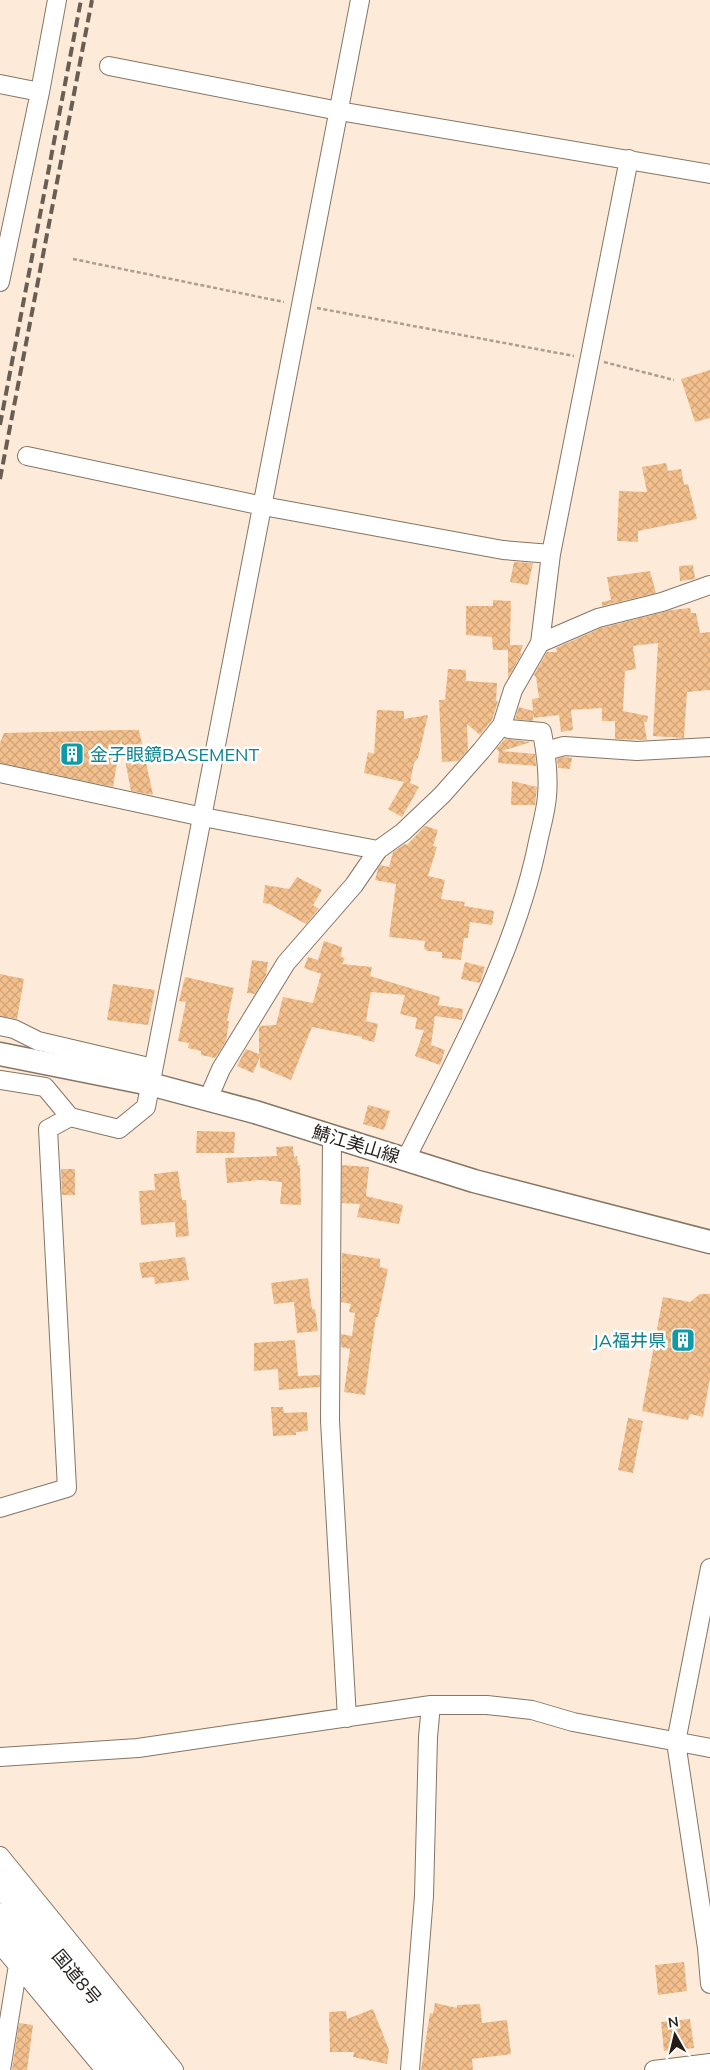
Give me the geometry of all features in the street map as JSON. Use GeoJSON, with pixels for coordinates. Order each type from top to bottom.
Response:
{"type":"FeatureCollection","features":[{"type":"Feature","properties":{"kind":"highway","name":"国道8号"},"geometry":{"type":"LineString","coordinates":[[0,1883],[6,1912],[126,2070]]}},
{"type":"Feature","properties":{"kind":"highway","name":"国道8号"},"geometry":{"type":"LineString","coordinates":[[6,1912],[155,2070]]}},
{"type":"Feature","properties":{"kind":"main road","name":"鯖江美山線"},"geometry":{"type":"LineString","coordinates":[[0,1054],[151,1076],[208,1099],[474,1181],[710,1242]]}},
{"type":"Feature","properties":{"kind":"street"},"geometry":{"type":"LineString","coordinates":[[0,282],[7,211],[40,92],[57,0]]}},
{"type":"Feature","properties":{"kind":"street"},"geometry":{"type":"LineString","coordinates":[[0,1080],[45,1087],[70,1117],[119,1128],[146,1107],[360,0]]}},
{"type":"Feature","properties":{"kind":"street"},"geometry":{"type":"LineString","coordinates":[[109,66],[339,111],[710,174]]}},
{"type":"Feature","properties":{"kind":"street"},"geometry":{"type":"LineString","coordinates":[[0,84],[40,92]]}},
{"type":"Feature","properties":{"kind":"street"},"geometry":{"type":"LineString","coordinates":[[208,1099],[221,1069],[286,963],[354,885],[378,850],[402,832],[442,795],[502,725],[513,690],[540,643],[551,554],[629,159]]}},
{"type":"Feature","properties":{"kind":"street"},"geometry":{"type":"LineString","coordinates":[[27,456],[263,506],[503,550],[551,554]]}},
{"type":"Feature","properties":{"kind":"street"},"geometry":{"type":"LineString","coordinates":[[540,643],[598,618],[662,602],[710,585]]}},
{"type":"Feature","properties":{"kind":"street"},"geometry":{"type":"LineString","coordinates":[[406,1159],[467,1034],[522,906],[532,870],[547,797],[546,750],[542,732],[509,729],[502,725]]}},
{"type":"Feature","properties":{"kind":"street"},"geometry":{"type":"LineString","coordinates":[[546,750],[564,746],[637,751],[710,747]]}},
{"type":"Feature","properties":{"kind":"street"},"geometry":{"type":"LineString","coordinates":[[0,773],[202,817],[378,850]]}},
{"type":"Feature","properties":{"kind":"street"},"geometry":{"type":"LineString","coordinates":[[0,1026],[14,1029],[38,1041],[151,1076]]}},
{"type":"Feature","properties":{"kind":"street"},"geometry":{"type":"LineString","coordinates":[[0,1508],[67,1488],[48,1129],[70,1117]]}},
{"type":"Feature","properties":{"kind":"street"},"geometry":{"type":"LineString","coordinates":[[332,1136],[330,1421],[347,1718]]}},
{"type":"Feature","properties":{"kind":"street"},"geometry":{"type":"LineString","coordinates":[[710,1568],[676,1742],[707,1948],[710,1984]]}},
{"type":"Feature","properties":{"kind":"street"},"geometry":{"type":"LineString","coordinates":[[410,2070],[424,1896],[428,1737],[431,1705]]}},
{"type":"Feature","properties":{"kind":"street"},"geometry":{"type":"LineString","coordinates":[[0,1757],[138,1748],[431,1705],[487,1705],[532,1710],[574,1722],[710,1748]]}},
{"type":"Feature","properties":{"kind":"street"},"geometry":{"type":"LineString","coordinates":[[0,1856],[174,2070]]}},
{"type":"Feature","properties":{"kind":"street"},"geometry":{"type":"LineString","coordinates":[[0,1944],[105,2070]]}},
{"type":"Feature","properties":{"kind":"street"},"geometry":{"type":"LineString","coordinates":[[0,2070],[18,1965]]}},
{"type":"Feature","properties":{"kind":"street"},"geometry":{"type":"LineString","coordinates":[[654,2070],[710,2064]]}},
{"type":"Feature","properties":{"kind":"path"},"geometry":{"type":"LineString","coordinates":[[73,260],[590,359],[674,380]]}},
{"type":"Feature","properties":{"kind":"building"},"geometry":{"type":"Polygon","coordinates":[[[710,370],[710,418],[695,422],[681,379],[710,370]]]}},
{"type":"Feature","properties":{"kind":"building"},"geometry":{"type":"Polygon","coordinates":[[[666,463],[668,471],[681,469],[684,485],[688,484],[697,519],[638,531],[638,542],[617,541],[619,491],[647,492],[642,467],[666,463]]]}},
{"type":"Feature","properties":{"kind":"building"},"geometry":{"type":"Polygon","coordinates":[[[514,562],[533,563],[528,585],[510,582],[514,562]]]}},
{"type":"Feature","properties":{"kind":"building"},"geometry":{"type":"Polygon","coordinates":[[[693,565],[695,579],[680,581],[679,566],[693,565]]]}},
{"type":"Feature","properties":{"kind":"building"},"geometry":{"type":"Polygon","coordinates":[[[650,571],[656,593],[602,606],[602,602],[611,600],[607,577],[650,571]]]}},
{"type":"Feature","properties":{"kind":"building"},"geometry":{"type":"Polygon","coordinates":[[[493,600],[511,601],[510,645],[523,645],[520,653],[522,653],[508,678],[508,650],[493,650],[492,637],[466,635],[466,606],[493,606],[493,600]]]}},
{"type":"Feature","properties":{"kind":"building"},"geometry":{"type":"Polygon","coordinates":[[[690,608],[691,613],[696,613],[700,633],[710,632],[710,690],[687,692],[684,738],[653,736],[658,643],[633,646],[636,669],[625,671],[623,711],[648,716],[647,722],[644,722],[647,740],[615,739],[615,721],[602,721],[602,708],[571,710],[573,730],[561,732],[559,715],[534,718],[533,713],[533,721],[515,719],[519,707],[533,711],[532,699],[539,698],[536,677],[534,675],[547,652],[557,652],[556,648],[601,628],[672,610],[690,608]]]}},
{"type":"Feature","properties":{"kind":"building"},"geometry":{"type":"Polygon","coordinates":[[[448,669],[466,670],[466,681],[497,683],[496,701],[498,701],[492,720],[480,735],[467,724],[468,750],[458,761],[442,762],[439,700],[445,700],[448,669]]]}},
{"type":"Feature","properties":{"kind":"building"},"geometry":{"type":"Polygon","coordinates":[[[377,710],[404,711],[404,719],[428,715],[410,783],[419,787],[402,817],[388,809],[404,782],[364,773],[368,752],[374,754],[377,710]]]}},
{"type":"Feature","properties":{"kind":"building","name":"金子眼鏡BASEMENT"},"geometry":{"type":"Polygon","coordinates":[[[139,730],[153,795],[131,791],[121,739],[113,787],[0,763],[0,743],[4,733],[139,730]]]}},
{"type":"Feature","properties":{"kind":"building"},"geometry":{"type":"Polygon","coordinates":[[[505,739],[531,742],[502,751],[535,754],[536,766],[498,763],[499,751],[496,749],[505,739]]]}},
{"type":"Feature","properties":{"kind":"building"},"geometry":{"type":"Polygon","coordinates":[[[564,757],[572,758],[570,769],[558,768],[557,759],[564,757]]]}},
{"type":"Feature","properties":{"kind":"building"},"geometry":{"type":"Polygon","coordinates":[[[512,781],[537,787],[535,805],[511,805],[512,781]]]}},
{"type":"Feature","properties":{"kind":"building"},"geometry":{"type":"Polygon","coordinates":[[[425,826],[438,830],[433,846],[437,847],[428,876],[445,880],[441,899],[465,902],[464,906],[494,911],[492,925],[470,922],[468,938],[464,938],[461,960],[442,958],[442,952],[427,951],[424,948],[425,941],[389,937],[396,884],[375,880],[378,869],[380,865],[389,867],[393,852],[405,844],[407,845],[425,826]]]}},
{"type":"Feature","properties":{"kind":"building"},"geometry":{"type":"Polygon","coordinates":[[[297,877],[322,890],[313,905],[319,909],[306,924],[270,904],[263,903],[265,885],[289,889],[297,877]]]}},
{"type":"Feature","properties":{"kind":"building"},"geometry":{"type":"Polygon","coordinates":[[[324,941],[342,947],[341,957],[345,958],[342,964],[372,967],[370,976],[440,997],[438,1005],[463,1009],[462,1020],[435,1016],[431,1045],[445,1050],[440,1065],[415,1056],[424,1030],[415,1029],[417,1018],[400,1014],[405,995],[371,992],[366,1021],[378,1024],[374,1042],[362,1039],[362,1037],[312,1027],[291,1080],[260,1067],[260,1057],[253,1073],[237,1066],[246,1049],[259,1054],[259,1028],[260,1026],[276,1025],[283,997],[313,1003],[321,974],[304,968],[308,957],[318,960],[324,941]]]}},
{"type":"Feature","properties":{"kind":"building"},"geometry":{"type":"Polygon","coordinates":[[[252,960],[268,962],[266,975],[255,994],[247,993],[252,960]]]}},
{"type":"Feature","properties":{"kind":"building"},"geometry":{"type":"Polygon","coordinates":[[[465,962],[485,967],[480,983],[461,979],[465,962]]]}},
{"type":"Feature","properties":{"kind":"building"},"geometry":{"type":"Polygon","coordinates":[[[0,974],[24,979],[17,1019],[0,1016],[0,974]]]}},
{"type":"Feature","properties":{"kind":"building"},"geometry":{"type":"Polygon","coordinates":[[[185,977],[234,988],[227,1021],[229,1021],[226,1041],[215,1058],[201,1055],[201,1051],[188,1048],[189,1043],[178,1041],[186,1002],[179,1001],[185,977]]]}},
{"type":"Feature","properties":{"kind":"building"},"geometry":{"type":"Polygon","coordinates":[[[113,984],[155,990],[148,1025],[107,1020],[113,984]]]}},
{"type":"Feature","properties":{"kind":"building"},"geometry":{"type":"Polygon","coordinates":[[[368,1105],[390,1111],[384,1130],[363,1124],[368,1105]]]}},
{"type":"Feature","properties":{"kind":"building"},"geometry":{"type":"Polygon","coordinates":[[[197,1131],[235,1132],[234,1153],[196,1153],[197,1131]]]}},
{"type":"Feature","properties":{"kind":"building"},"geometry":{"type":"Polygon","coordinates":[[[293,1146],[294,1157],[297,1156],[298,1165],[300,1165],[301,1205],[280,1204],[282,1182],[261,1180],[227,1183],[225,1158],[277,1156],[276,1147],[293,1146]]]}},
{"type":"Feature","properties":{"kind":"building"},"geometry":{"type":"Polygon","coordinates":[[[342,1165],[369,1167],[366,1196],[403,1205],[399,1224],[357,1217],[360,1204],[342,1203],[342,1165]]]}},
{"type":"Feature","properties":{"kind":"building"},"geometry":{"type":"Polygon","coordinates":[[[61,1169],[75,1169],[75,1195],[62,1195],[61,1169]]]}},
{"type":"Feature","properties":{"kind":"building"},"geometry":{"type":"Polygon","coordinates":[[[178,1171],[182,1200],[186,1200],[189,1236],[176,1237],[175,1222],[141,1225],[139,1191],[155,1190],[154,1174],[178,1171]]]}},
{"type":"Feature","properties":{"kind":"building"},"geometry":{"type":"Polygon","coordinates":[[[342,1253],[380,1259],[380,1267],[388,1269],[378,1317],[376,1317],[365,1395],[344,1392],[350,1349],[341,1347],[341,1334],[352,1336],[355,1313],[349,1312],[351,1304],[341,1302],[342,1253]]]}},
{"type":"Feature","properties":{"kind":"building"},"geometry":{"type":"Polygon","coordinates":[[[185,1257],[189,1280],[155,1284],[154,1277],[142,1278],[139,1263],[185,1257]]]}},
{"type":"Feature","properties":{"kind":"building"},"geometry":{"type":"Polygon","coordinates":[[[308,1278],[312,1309],[315,1309],[318,1331],[297,1333],[294,1302],[274,1304],[271,1283],[308,1278]]]}},
{"type":"Feature","properties":{"kind":"building","name":"JA福井県"},"geometry":{"type":"Polygon","coordinates":[[[700,1294],[710,1294],[710,1378],[703,1417],[690,1414],[688,1420],[642,1411],[663,1297],[690,1302],[700,1294]]]}},
{"type":"Feature","properties":{"kind":"building"},"geometry":{"type":"Polygon","coordinates":[[[295,1340],[298,1376],[320,1375],[320,1387],[279,1390],[278,1369],[254,1371],[254,1343],[295,1340]]]}},
{"type":"Feature","properties":{"kind":"building"},"geometry":{"type":"Polygon","coordinates":[[[271,1407],[283,1407],[284,1413],[307,1412],[308,1431],[296,1432],[296,1435],[273,1436],[271,1407]]]}},
{"type":"Feature","properties":{"kind":"building"},"geometry":{"type":"Polygon","coordinates":[[[628,1418],[643,1421],[633,1473],[618,1470],[628,1418]]]}},
{"type":"Feature","properties":{"kind":"building"},"geometry":{"type":"Polygon","coordinates":[[[684,1962],[687,1991],[658,1995],[655,1965],[684,1962]]]}},
{"type":"Feature","properties":{"kind":"building"},"geometry":{"type":"Polygon","coordinates":[[[435,2003],[457,2008],[457,2005],[480,2004],[482,2023],[507,2020],[511,2054],[472,2059],[473,2070],[421,2070],[430,2013],[433,2014],[435,2003]]]}},
{"type":"Feature","properties":{"kind":"building"},"geometry":{"type":"Polygon","coordinates":[[[373,2009],[389,2050],[387,2064],[353,2057],[354,2052],[330,2052],[329,2012],[346,2011],[347,2019],[373,2009]]]}},
{"type":"Feature","properties":{"kind":"building"},"geometry":{"type":"Polygon","coordinates":[[[690,2019],[694,2048],[664,2051],[661,2022],[690,2019]]]}},
{"type":"Feature","properties":{"kind":"building"},"geometry":{"type":"Polygon","coordinates":[[[19,2023],[33,2025],[27,2070],[12,2070],[19,2023]]]}},
{"type":"Feature","properties":{"kind":"railway"},"geometry":{"type":"LineString","coordinates":[[0,425],[81,0]]}},
{"type":"Feature","properties":{"kind":"railway"},"geometry":{"type":"LineString","coordinates":[[0,479],[92,0]]}},
{"type":"Feature","properties":{"kind":"place","name":"金子眼鏡BASEMENT"},"geometry":{"type":"Point","coordinates":[72,754]}},
{"type":"Feature","properties":{"kind":"place","name":"JA福井県"},"geometry":{"type":"Point","coordinates":[683,1340]}}]}
